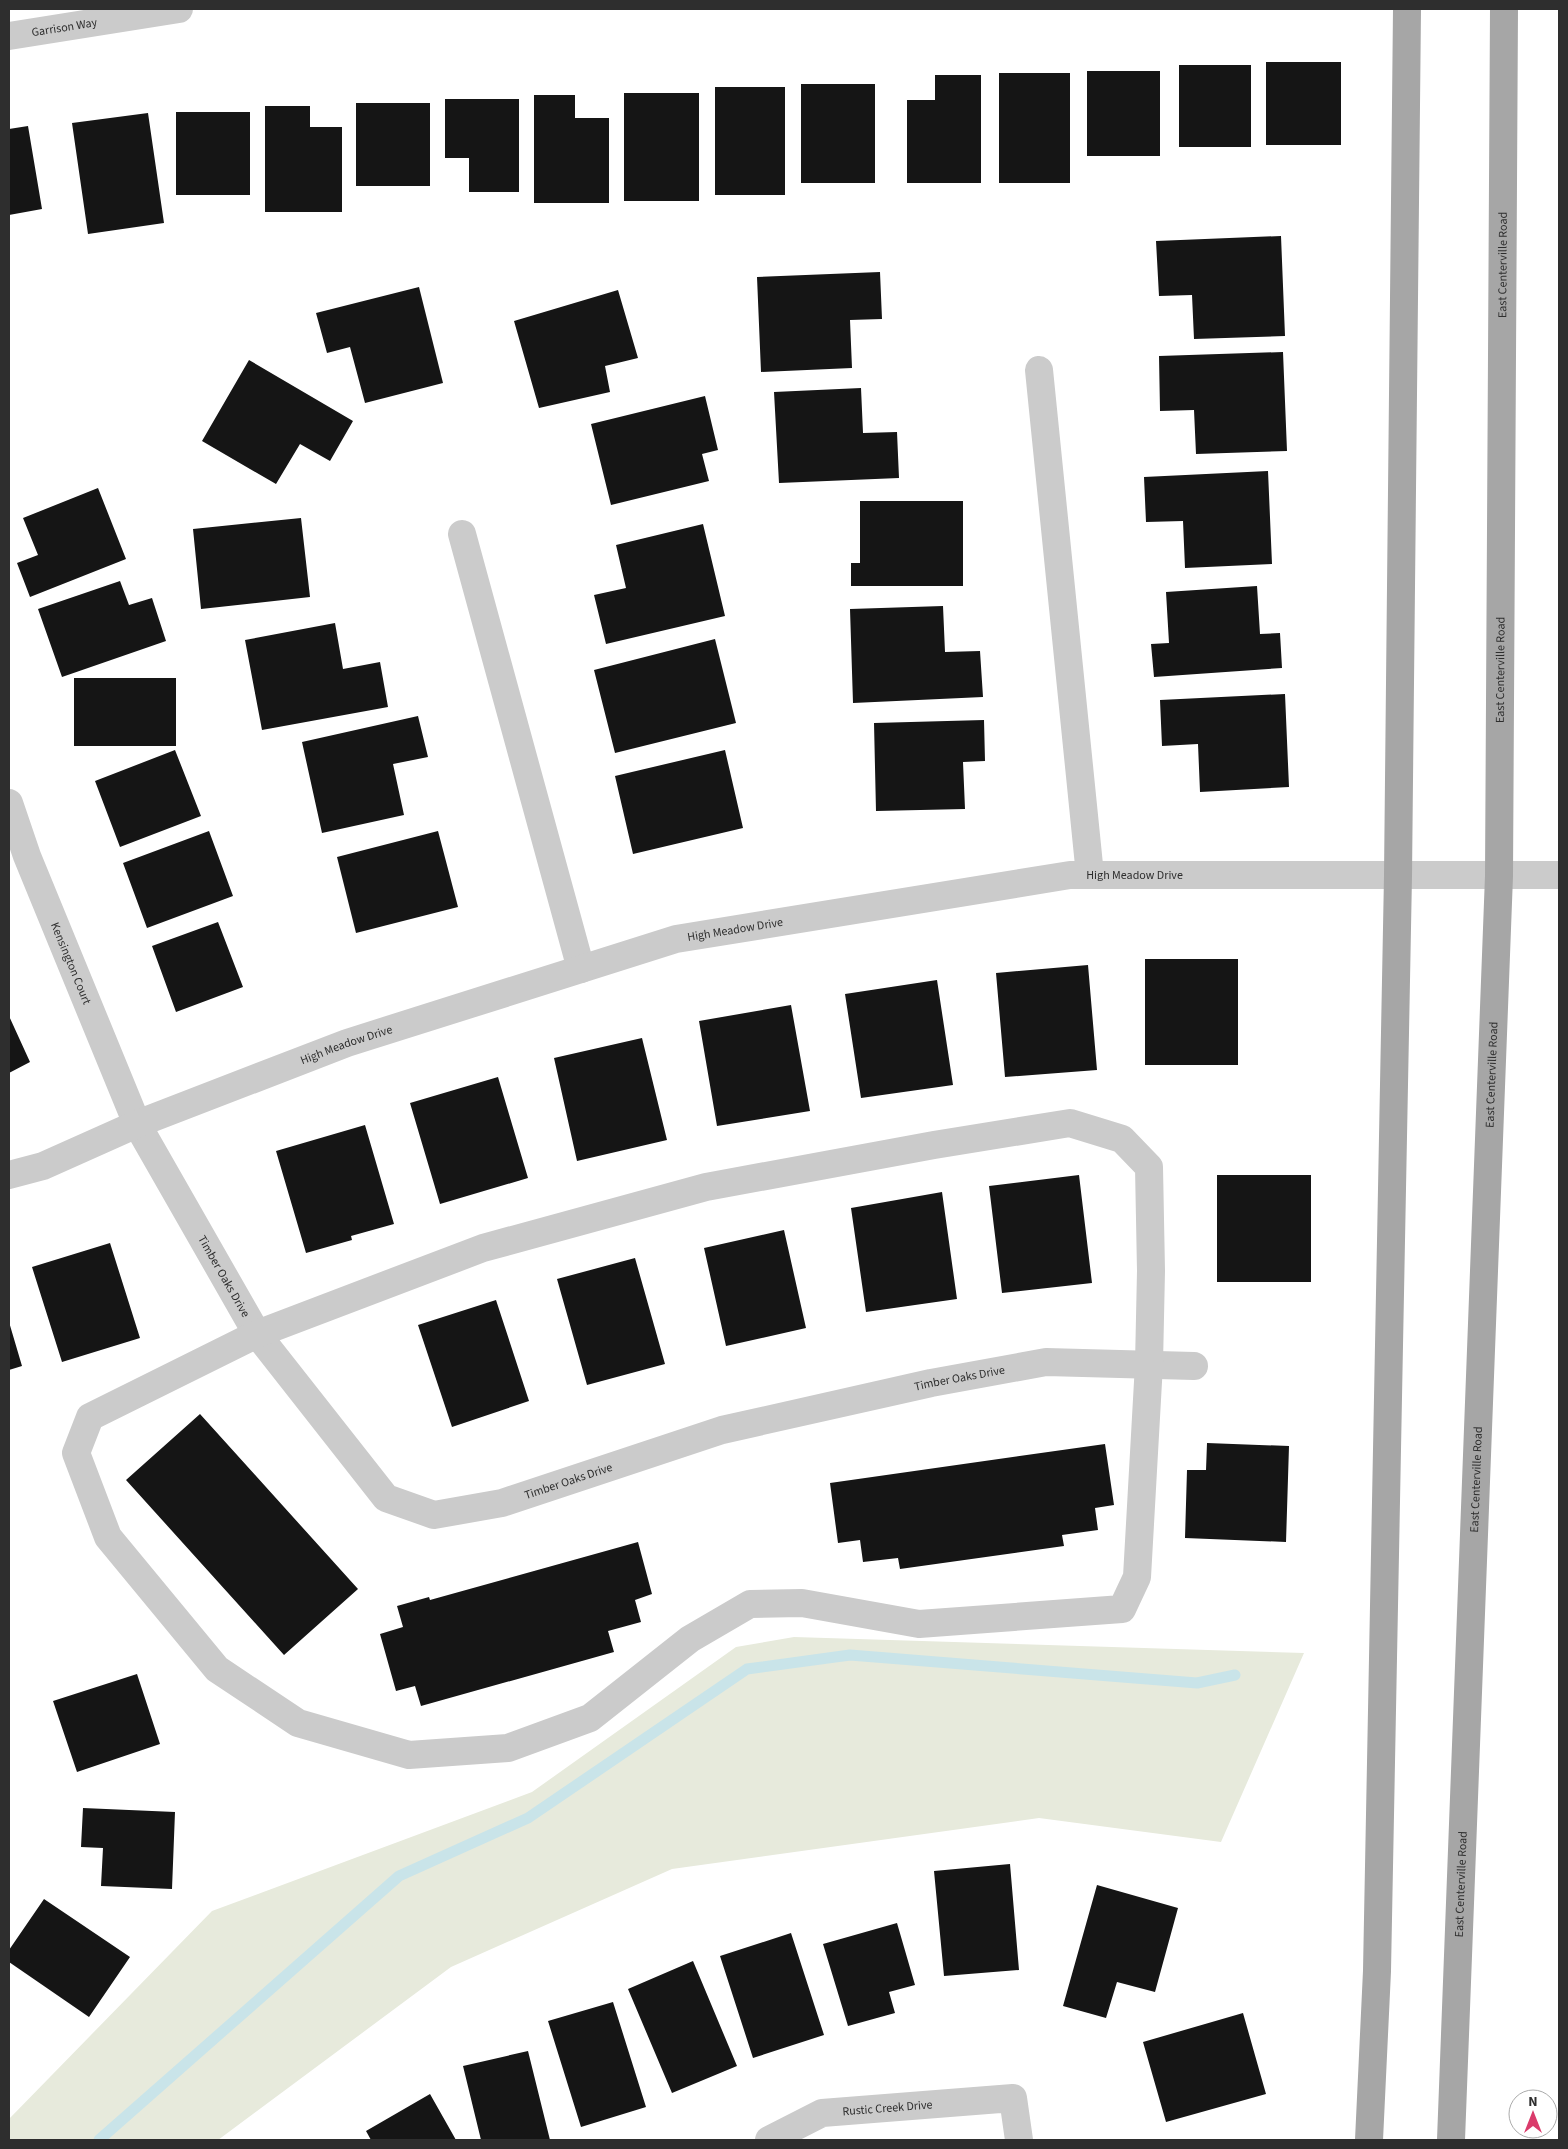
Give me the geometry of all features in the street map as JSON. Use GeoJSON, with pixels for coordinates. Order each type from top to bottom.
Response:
{"type":"FeatureCollection","features":[{"type":"Feature","properties":{"kind":"main road"},"geometry":{"type":"LineString","coordinates":[[1369,2140],[1377,1961],[1398,876],[1407,9]]}},
{"type":"Feature","properties":{"kind":"main road","name":"East Centerville Road"},"geometry":{"type":"LineString","coordinates":[[1451,2140],[1499,876],[1504,9]]}},
{"type":"Feature","properties":{"kind":"street","name":"Garrison Way"},"geometry":{"type":"LineString","coordinates":[[9,36],[179,9]]}},
{"type":"Feature","properties":{"kind":"street"},"geometry":{"type":"LineString","coordinates":[[1038,370],[1090,875]]}},
{"type":"Feature","properties":{"kind":"street"},"geometry":{"type":"LineString","coordinates":[[462,534],[580,969]]}},
{"type":"Feature","properties":{"kind":"street","name":"Kensington Court"},"geometry":{"type":"LineString","coordinates":[[9,803],[27,856],[137,1124]]}},
{"type":"Feature","properties":{"kind":"street","name":"High Meadow Drive"},"geometry":{"type":"LineString","coordinates":[[9,1176],[43,1166],[137,1124],[347,1043],[676,939],[1070,875],[1559,875]]}},
{"type":"Feature","properties":{"kind":"street"},"geometry":{"type":"LineString","coordinates":[[1070,1123],[1122,1139],[1149,1167],[1151,1271],[1149,1364],[1137,1577],[1122,1609],[919,1624],[802,1603],[750,1604],[690,1639],[590,1718],[508,1748],[409,1755],[298,1723],[217,1669],[108,1537],[76,1453],[90,1417],[257,1334],[483,1248],[706,1187],[934,1145],[1070,1123]]}},
{"type":"Feature","properties":{"kind":"street","name":"Timber Oaks Drive"},"geometry":{"type":"LineString","coordinates":[[137,1124],[257,1334],[386,1498],[434,1515],[502,1503],[722,1430],[931,1383],[1046,1362],[1194,1366]]}},
{"type":"Feature","properties":{"kind":"street","name":"Rustic Creek Drive"},"geometry":{"type":"LineString","coordinates":[[768,2140],[822,2113],[1013,2098],[1019,2140]]}},
{"type":"Feature","properties":{"kind":"shaded area"},"geometry":{"type":"Polygon","coordinates":[[[794,1637],[1304,1653],[1221,1842],[1039,1818],[672,1869],[451,1967],[218,2140],[9,2140],[9,2119],[212,1911],[532,1792],[736,1647],[794,1637]]]}},
{"type":"Feature","properties":{"kind":"building"},"geometry":{"type":"Polygon","coordinates":[[[1266,62],[1341,62],[1341,145],[1266,145],[1266,62]]]}},
{"type":"Feature","properties":{"kind":"building"},"geometry":{"type":"Polygon","coordinates":[[[1179,65],[1251,65],[1251,147],[1179,147],[1179,65]]]}},
{"type":"Feature","properties":{"kind":"building"},"geometry":{"type":"Polygon","coordinates":[[[1087,71],[1160,71],[1160,156],[1087,156],[1087,71]]]}},
{"type":"Feature","properties":{"kind":"building"},"geometry":{"type":"Polygon","coordinates":[[[999,73],[1070,73],[1070,183],[999,183],[999,73]]]}},
{"type":"Feature","properties":{"kind":"building"},"geometry":{"type":"Polygon","coordinates":[[[935,75],[981,75],[981,183],[907,183],[907,100],[935,100],[935,75]]]}},
{"type":"Feature","properties":{"kind":"building"},"geometry":{"type":"Polygon","coordinates":[[[801,84],[875,84],[875,183],[801,183],[801,84]]]}},
{"type":"Feature","properties":{"kind":"building"},"geometry":{"type":"Polygon","coordinates":[[[715,87],[785,87],[785,195],[715,195],[715,87]]]}},
{"type":"Feature","properties":{"kind":"building"},"geometry":{"type":"Polygon","coordinates":[[[624,93],[699,93],[699,201],[624,201],[624,93]]]}},
{"type":"Feature","properties":{"kind":"building"},"geometry":{"type":"Polygon","coordinates":[[[534,95],[575,95],[575,118],[609,118],[609,203],[534,203],[534,95]]]}},
{"type":"Feature","properties":{"kind":"building"},"geometry":{"type":"Polygon","coordinates":[[[445,99],[519,99],[519,192],[469,192],[469,158],[445,158],[445,99]]]}},
{"type":"Feature","properties":{"kind":"building"},"geometry":{"type":"Polygon","coordinates":[[[356,103],[430,103],[430,186],[356,186],[356,103]]]}},
{"type":"Feature","properties":{"kind":"building"},"geometry":{"type":"Polygon","coordinates":[[[265,106],[310,106],[310,127],[342,127],[342,212],[265,212],[265,106]]]}},
{"type":"Feature","properties":{"kind":"building"},"geometry":{"type":"Polygon","coordinates":[[[176,112],[250,112],[250,195],[176,195],[176,112]]]}},
{"type":"Feature","properties":{"kind":"building"},"geometry":{"type":"Polygon","coordinates":[[[148,113],[164,223],[88,234],[72,123],[148,113]]]}},
{"type":"Feature","properties":{"kind":"building"},"geometry":{"type":"Polygon","coordinates":[[[28,126],[42,209],[9,215],[9,129],[28,126]]]}},
{"type":"Feature","properties":{"kind":"building"},"geometry":{"type":"Polygon","coordinates":[[[1281,236],[1285,336],[1194,339],[1192,295],[1159,296],[1156,241],[1281,236]]]}},
{"type":"Feature","properties":{"kind":"building"},"geometry":{"type":"Polygon","coordinates":[[[880,272],[882,319],[850,320],[852,368],[761,372],[757,277],[880,272]]]}},
{"type":"Feature","properties":{"kind":"building"},"geometry":{"type":"Polygon","coordinates":[[[419,287],[443,383],[365,403],[350,347],[327,353],[316,313],[419,287]]]}},
{"type":"Feature","properties":{"kind":"building"},"geometry":{"type":"Polygon","coordinates":[[[618,290],[638,358],[605,366],[610,392],[539,408],[514,321],[618,290]]]}},
{"type":"Feature","properties":{"kind":"building"},"geometry":{"type":"Polygon","coordinates":[[[1283,352],[1287,451],[1196,454],[1194,410],[1160,411],[1159,356],[1283,352]]]}},
{"type":"Feature","properties":{"kind":"building"},"geometry":{"type":"Polygon","coordinates":[[[249,360],[353,421],[330,461],[300,444],[276,484],[202,441],[249,360]]]}},
{"type":"Feature","properties":{"kind":"building"},"geometry":{"type":"Polygon","coordinates":[[[861,388],[863,433],[897,432],[899,478],[779,483],[774,392],[861,388]]]}},
{"type":"Feature","properties":{"kind":"building"},"geometry":{"type":"Polygon","coordinates":[[[705,396],[718,450],[702,454],[709,481],[611,505],[591,424],[705,396]]]}},
{"type":"Feature","properties":{"kind":"building"},"geometry":{"type":"Polygon","coordinates":[[[1268,471],[1272,564],[1185,568],[1183,521],[1146,522],[1144,477],[1268,471]]]}},
{"type":"Feature","properties":{"kind":"building"},"geometry":{"type":"Polygon","coordinates":[[[98,488],[126,559],[30,597],[17,563],[38,555],[23,518],[98,488]]]}},
{"type":"Feature","properties":{"kind":"building"},"geometry":{"type":"Polygon","coordinates":[[[860,501],[963,501],[963,586],[851,586],[851,563],[860,563],[860,501]]]}},
{"type":"Feature","properties":{"kind":"building"},"geometry":{"type":"Polygon","coordinates":[[[301,518],[310,597],[201,609],[193,529],[301,518]]]}},
{"type":"Feature","properties":{"kind":"building"},"geometry":{"type":"Polygon","coordinates":[[[703,524],[725,616],[606,644],[594,595],[626,588],[616,545],[703,524]]]}},
{"type":"Feature","properties":{"kind":"building"},"geometry":{"type":"Polygon","coordinates":[[[120,581],[129,605],[152,598],[166,641],[62,677],[38,609],[120,581]]]}},
{"type":"Feature","properties":{"kind":"building"},"geometry":{"type":"Polygon","coordinates":[[[1257,586],[1260,634],[1280,633],[1282,668],[1154,677],[1151,644],[1169,643],[1166,592],[1257,586]]]}},
{"type":"Feature","properties":{"kind":"building"},"geometry":{"type":"Polygon","coordinates":[[[943,606],[945,652],[980,651],[983,697],[853,703],[850,609],[943,606]]]}},
{"type":"Feature","properties":{"kind":"building"},"geometry":{"type":"Polygon","coordinates":[[[335,623],[343,669],[380,662],[388,707],[262,730],[245,640],[335,623]]]}},
{"type":"Feature","properties":{"kind":"building"},"geometry":{"type":"Polygon","coordinates":[[[715,639],[736,723],[615,753],[594,670],[715,639]]]}},
{"type":"Feature","properties":{"kind":"building"},"geometry":{"type":"Polygon","coordinates":[[[74,678],[176,678],[176,746],[74,746],[74,678]]]}},
{"type":"Feature","properties":{"kind":"building"},"geometry":{"type":"Polygon","coordinates":[[[1285,694],[1289,787],[1200,792],[1198,744],[1162,746],[1160,700],[1285,694]]]}},
{"type":"Feature","properties":{"kind":"building"},"geometry":{"type":"Polygon","coordinates":[[[418,716],[428,757],[393,764],[404,815],[322,833],[302,742],[418,716]]]}},
{"type":"Feature","properties":{"kind":"building"},"geometry":{"type":"Polygon","coordinates":[[[984,720],[985,761],[963,762],[965,809],[876,811],[874,723],[984,720]]]}},
{"type":"Feature","properties":{"kind":"building"},"geometry":{"type":"Polygon","coordinates":[[[175,750],[201,816],[120,847],[95,781],[175,750]]]}},
{"type":"Feature","properties":{"kind":"building"},"geometry":{"type":"Polygon","coordinates":[[[725,750],[743,828],[633,854],[615,776],[725,750]]]}},
{"type":"Feature","properties":{"kind":"building"},"geometry":{"type":"Polygon","coordinates":[[[209,831],[233,896],[147,928],[123,863],[209,831]]]}},
{"type":"Feature","properties":{"kind":"building"},"geometry":{"type":"Polygon","coordinates":[[[438,831],[458,907],[356,933],[337,857],[438,831]]]}},
{"type":"Feature","properties":{"kind":"building"},"geometry":{"type":"Polygon","coordinates":[[[218,922],[243,987],[176,1012],[152,946],[218,922]]]}},
{"type":"Feature","properties":{"kind":"building"},"geometry":{"type":"Polygon","coordinates":[[[1145,959],[1238,959],[1238,1065],[1145,1065],[1145,959]]]}},
{"type":"Feature","properties":{"kind":"building"},"geometry":{"type":"Polygon","coordinates":[[[1088,965],[1097,1070],[1005,1077],[996,973],[1088,965]]]}},
{"type":"Feature","properties":{"kind":"building"},"geometry":{"type":"Polygon","coordinates":[[[937,980],[953,1085],[861,1098],[845,994],[937,980]]]}},
{"type":"Feature","properties":{"kind":"building"},"geometry":{"type":"Polygon","coordinates":[[[791,1005],[810,1111],[717,1126],[699,1021],[791,1005]]]}},
{"type":"Feature","properties":{"kind":"building"},"geometry":{"type":"Polygon","coordinates":[[[9,1016],[30,1062],[9,1073],[9,1016]]]}},
{"type":"Feature","properties":{"kind":"building"},"geometry":{"type":"Polygon","coordinates":[[[642,1038],[667,1140],[577,1161],[554,1058],[642,1038]]]}},
{"type":"Feature","properties":{"kind":"building"},"geometry":{"type":"Polygon","coordinates":[[[498,1077],[528,1178],[440,1204],[410,1103],[498,1077]]]}},
{"type":"Feature","properties":{"kind":"building"},"geometry":{"type":"Polygon","coordinates":[[[365,1125],[394,1224],[351,1236],[352,1240],[306,1253],[276,1151],[365,1125]]]}},
{"type":"Feature","properties":{"kind":"building"},"geometry":{"type":"Polygon","coordinates":[[[1079,1175],[1092,1283],[1002,1293],[989,1186],[1079,1175]]]}},
{"type":"Feature","properties":{"kind":"building"},"geometry":{"type":"Polygon","coordinates":[[[1217,1175],[1311,1175],[1311,1282],[1217,1282],[1217,1175]]]}},
{"type":"Feature","properties":{"kind":"building"},"geometry":{"type":"Polygon","coordinates":[[[942,1192],[957,1299],[866,1312],[851,1208],[942,1192]]]}},
{"type":"Feature","properties":{"kind":"building"},"geometry":{"type":"Polygon","coordinates":[[[784,1230],[806,1328],[726,1346],[704,1248],[784,1230]]]}},
{"type":"Feature","properties":{"kind":"building"},"geometry":{"type":"Polygon","coordinates":[[[110,1243],[140,1338],[62,1362],[32,1267],[110,1243]]]}},
{"type":"Feature","properties":{"kind":"building"},"geometry":{"type":"Polygon","coordinates":[[[635,1258],[665,1364],[587,1385],[557,1279],[635,1258]]]}},
{"type":"Feature","properties":{"kind":"building"},"geometry":{"type":"Polygon","coordinates":[[[496,1300],[529,1401],[452,1427],[418,1325],[496,1300]]]}},
{"type":"Feature","properties":{"kind":"building"},"geometry":{"type":"Polygon","coordinates":[[[9,1322],[22,1366],[9,1370],[9,1322]]]}},
{"type":"Feature","properties":{"kind":"building"},"geometry":{"type":"Polygon","coordinates":[[[200,1414],[358,1589],[284,1655],[126,1480],[200,1414]]]}},
{"type":"Feature","properties":{"kind":"building"},"geometry":{"type":"Polygon","coordinates":[[[1207,1443],[1289,1446],[1286,1542],[1185,1538],[1187,1470],[1206,1470],[1207,1443]]]}},
{"type":"Feature","properties":{"kind":"building"},"geometry":{"type":"Polygon","coordinates":[[[1105,1444],[1114,1505],[1095,1508],[1098,1530],[1062,1535],[1064,1546],[900,1569],[898,1558],[863,1562],[860,1540],[838,1543],[830,1483],[1105,1444]]]}},
{"type":"Feature","properties":{"kind":"building"},"geometry":{"type":"Polygon","coordinates":[[[638,1542],[652,1594],[635,1600],[641,1622],[608,1631],[614,1652],[421,1706],[415,1686],[396,1691],[380,1634],[403,1627],[397,1606],[429,1597],[430,1600],[638,1542]]]}},
{"type":"Feature","properties":{"kind":"building"},"geometry":{"type":"Polygon","coordinates":[[[137,1674],[160,1744],[77,1772],[53,1701],[137,1674]]]}},
{"type":"Feature","properties":{"kind":"building"},"geometry":{"type":"Polygon","coordinates":[[[83,1808],[175,1812],[172,1889],[101,1886],[103,1848],[81,1847],[83,1808]]]}},
{"type":"Feature","properties":{"kind":"building"},"geometry":{"type":"Polygon","coordinates":[[[1010,1864],[1019,1970],[944,1976],[934,1871],[1010,1864]]]}},
{"type":"Feature","properties":{"kind":"building"},"geometry":{"type":"Polygon","coordinates":[[[1097,1885],[1178,1908],[1155,1992],[1117,1982],[1106,2018],[1063,2006],[1097,1885]]]}},
{"type":"Feature","properties":{"kind":"building"},"geometry":{"type":"Polygon","coordinates":[[[44,1899],[130,1957],[89,2017],[9,1962],[9,1950],[44,1899]]]}},
{"type":"Feature","properties":{"kind":"building"},"geometry":{"type":"Polygon","coordinates":[[[897,1923],[915,1985],[889,1992],[895,2013],[848,2026],[823,1944],[897,1923]]]}},
{"type":"Feature","properties":{"kind":"building"},"geometry":{"type":"Polygon","coordinates":[[[791,1933],[824,2035],[753,2058],[720,1956],[791,1933]]]}},
{"type":"Feature","properties":{"kind":"building"},"geometry":{"type":"Polygon","coordinates":[[[693,1961],[737,2066],[672,2093],[628,1989],[693,1961]]]}},
{"type":"Feature","properties":{"kind":"building"},"geometry":{"type":"Polygon","coordinates":[[[613,2002],[646,2107],[581,2127],[548,2021],[613,2002]]]}},
{"type":"Feature","properties":{"kind":"building"},"geometry":{"type":"Polygon","coordinates":[[[1243,2013],[1266,2094],[1166,2122],[1143,2042],[1243,2013]]]}},
{"type":"Feature","properties":{"kind":"building"},"geometry":{"type":"Polygon","coordinates":[[[528,2051],[550,2140],[481,2140],[463,2066],[528,2051]]]}},
{"type":"Feature","properties":{"kind":"building"},"geometry":{"type":"Polygon","coordinates":[[[430,2094],[456,2140],[371,2140],[366,2131],[430,2094]]]}},
{"type":"Feature","properties":{"kind":"waterway"},"geometry":{"type":"LineString","coordinates":[[99,2140],[399,1876],[528,1818],[747,1669],[850,1655],[1197,1683],[1235,1675]]}}]}
